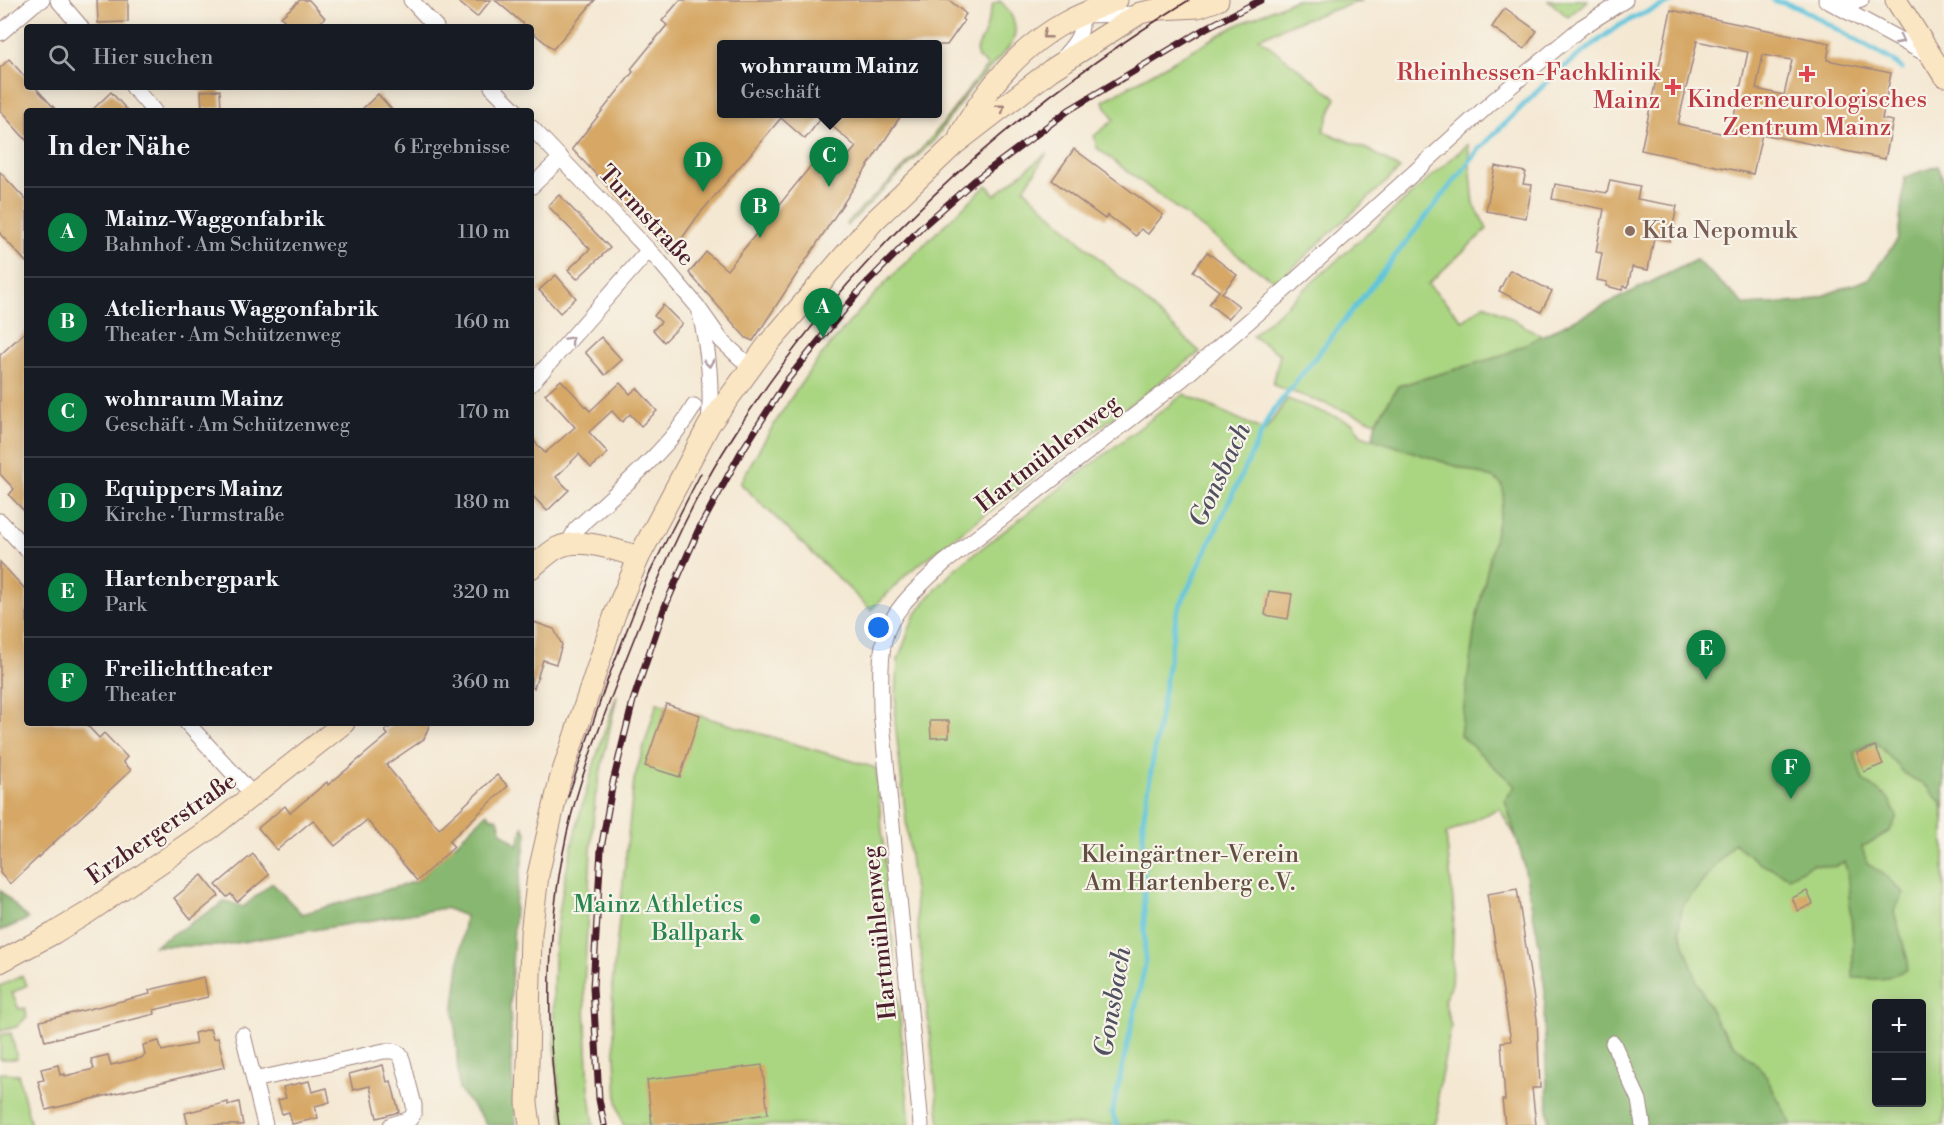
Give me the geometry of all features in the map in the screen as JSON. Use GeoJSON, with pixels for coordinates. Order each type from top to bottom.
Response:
{"type":"FeatureCollection","features":[{"type":"Feature","properties":{"kind":"main road"},"geometry":{"type":"LineString","coordinates":[[955,144],[976,107],[998,78],[1051,32],[1080,15],[1117,0]]}},
{"type":"Feature","properties":{"kind":"main road"},"geometry":{"type":"LineString","coordinates":[[530,1125],[527,1103],[531,934],[538,875],[549,820],[560,780],[609,634],[639,557],[709,425],[750,367],[874,221],[955,144],[1051,70],[1140,13],[1160,9],[1198,7],[1218,0]]}},
{"type":"Feature","properties":{"kind":"main road"},"geometry":{"type":"LineString","coordinates":[[1896,0],[1944,76]]}},
{"type":"Feature","properties":{"kind":"main road"},"geometry":{"type":"LineString","coordinates":[[534,566],[556,549],[568,544],[579,543],[639,557]]}},
{"type":"Feature","properties":{"kind":"main road","name":"Erzbergerstraße"},"geometry":{"type":"LineString","coordinates":[[0,962],[87,913],[212,828],[340,726]]}},
{"type":"Feature","properties":{"kind":"main road"},"geometry":{"type":"LineString","coordinates":[[528,1011],[542,1125]]}},
{"type":"Feature","properties":{"kind":"street"},"geometry":{"type":"LineString","coordinates":[[0,33],[35,3],[42,0]]}},
{"type":"Feature","properties":{"kind":"street"},"geometry":{"type":"LineString","coordinates":[[58,0],[78,24]]}},
{"type":"Feature","properties":{"kind":"street"},"geometry":{"type":"LineString","coordinates":[[411,0],[433,24]]}},
{"type":"Feature","properties":{"kind":"street","name":"Hartmühlenweg"},"geometry":{"type":"LineString","coordinates":[[921,1125],[881,711],[884,639],[893,618],[913,593],[944,563],[1182,379],[1493,101],[1582,27],[1625,0]]}},
{"type":"Feature","properties":{"kind":"street"},"geometry":{"type":"LineString","coordinates":[[1829,2],[1848,4],[1861,0]]}},
{"type":"Feature","properties":{"kind":"street"},"geometry":{"type":"LineString","coordinates":[[1829,2],[1930,56]]}},
{"type":"Feature","properties":{"kind":"street"},"geometry":{"type":"LineString","coordinates":[[1051,70],[1079,39],[1082,22],[1080,15],[1140,13]]}},
{"type":"Feature","properties":{"kind":"street"},"geometry":{"type":"LineString","coordinates":[[136,90],[151,108]]}},
{"type":"Feature","properties":{"kind":"street"},"geometry":{"type":"LineString","coordinates":[[495,90],[513,108]]}},
{"type":"Feature","properties":{"kind":"street","name":"Turmstraße"},"geometry":{"type":"LineString","coordinates":[[534,130],[697,306],[721,340],[750,367]]}},
{"type":"Feature","properties":{"kind":"street"},"geometry":{"type":"LineString","coordinates":[[534,184],[561,158]]}},
{"type":"Feature","properties":{"kind":"street"},"geometry":{"type":"LineString","coordinates":[[534,381],[648,251]]}},
{"type":"Feature","properties":{"kind":"street","name":"Turmstraße"},"geometry":{"type":"LineString","coordinates":[[697,306],[708,350],[710,369],[709,425]]}},
{"type":"Feature","properties":{"kind":"street"},"geometry":{"type":"LineString","coordinates":[[568,544],[576,529],[684,423],[694,405]]}},
{"type":"Feature","properties":{"kind":"street"},"geometry":{"type":"LineString","coordinates":[[0,521],[24,547]]}},
{"type":"Feature","properties":{"kind":"street"},"geometry":{"type":"LineString","coordinates":[[190,726],[254,796]]}},
{"type":"Feature","properties":{"kind":"street"},"geometry":{"type":"LineString","coordinates":[[243,1035],[265,1125]]}},
{"type":"Feature","properties":{"kind":"street"},"geometry":{"type":"LineString","coordinates":[[1613,1043],[1639,1100],[1643,1125]]}},
{"type":"Feature","properties":{"kind":"street"},"geometry":{"type":"LineString","coordinates":[[254,1080],[384,1051],[393,1051],[400,1054],[404,1062],[414,1113],[410,1119],[392,1125]]}},
{"type":"Feature","properties":{"kind":"green space"},"geometry":{"type":"Polygon","coordinates":[[[1294,0],[1363,0],[1293,23],[1259,38],[1336,98],[1323,131],[1371,151],[1400,169],[1277,282],[1260,272],[1097,148],[1094,136],[1114,120],[1103,101],[1235,26],[1294,0]]]}},
{"type":"Feature","properties":{"kind":"green space"},"geometry":{"type":"Polygon","coordinates":[[[1548,0],[1588,0],[1568,17],[1548,0]]]}},
{"type":"Feature","properties":{"kind":"green space"},"geometry":{"type":"Polygon","coordinates":[[[1000,1],[1014,22],[1015,33],[1011,45],[968,92],[934,140],[847,226],[846,224],[925,145],[988,65],[978,58],[976,51],[985,32],[993,4],[1000,1]]]}},
{"type":"Feature","properties":{"kind":"green space","name":"Kleingärtner-Verein Am Hartenberg e.V."},"geometry":{"type":"Polygon","coordinates":[[[1468,144],[1474,204],[1487,229],[1428,284],[1463,321],[1485,304],[1542,336],[1696,260],[1745,305],[1805,302],[1869,279],[1898,239],[1905,177],[1938,166],[1944,183],[1944,1125],[1658,1125],[1523,849],[1499,808],[1446,834],[1454,911],[1451,987],[1444,1000],[1451,1026],[1438,1091],[1439,1112],[1435,1125],[940,1125],[895,721],[898,660],[914,617],[925,601],[957,567],[1184,394],[1265,431],[1287,399],[1353,423],[1361,435],[1373,439],[1376,422],[1273,385],[1280,354],[1252,336],[1468,144]]]}},
{"type":"Feature","properties":{"kind":"green space"},"geometry":{"type":"Polygon","coordinates":[[[1047,153],[1024,189],[1200,352],[909,572],[871,610],[740,483],[805,378],[830,345],[886,282],[987,185],[995,195],[1047,153]]]}},
{"type":"Feature","properties":{"kind":"green space"},"geometry":{"type":"Polygon","coordinates":[[[1938,166],[1944,183],[1944,819],[1942,804],[1927,787],[1905,774],[1876,742],[1854,752],[1863,780],[1888,798],[1897,816],[1890,831],[1862,847],[1867,863],[1904,893],[1894,911],[1908,961],[1907,970],[1882,979],[1853,978],[1853,942],[1847,871],[1844,862],[1833,867],[1813,864],[1789,877],[1759,863],[1734,843],[1682,907],[1679,930],[1697,981],[1717,1023],[1732,1042],[1763,1071],[1792,1125],[1549,1125],[1544,1024],[1545,992],[1540,949],[1523,861],[1505,800],[1515,786],[1460,735],[1475,625],[1504,495],[1502,485],[1495,479],[1373,439],[1376,422],[1398,386],[1501,356],[1696,260],[1745,305],[1805,302],[1869,279],[1898,239],[1905,177],[1938,166]]]}},
{"type":"Feature","properties":{"kind":"green space"},"geometry":{"type":"Polygon","coordinates":[[[617,695],[595,798],[591,849],[584,986],[589,1088],[594,1125],[564,1125],[554,1022],[555,944],[568,863],[582,806],[617,695]]]}},
{"type":"Feature","properties":{"kind":"green space","name":"Mainz Athletics Ballpark"},"geometry":{"type":"Polygon","coordinates":[[[657,703],[876,768],[910,1125],[623,1125],[617,1102],[612,986],[634,780],[657,703]]]}},
{"type":"Feature","properties":{"kind":"green space"},"geometry":{"type":"Polygon","coordinates":[[[487,813],[498,819],[501,831],[518,846],[523,827],[527,834],[515,903],[510,1008],[516,1125],[486,1125],[459,1090],[454,1006],[465,916],[445,908],[218,946],[154,946],[226,901],[243,907],[272,883],[302,914],[417,881],[487,813]]]}},
{"type":"Feature","properties":{"kind":"green space"},"geometry":{"type":"Polygon","coordinates":[[[0,890],[28,919],[0,931],[0,890]]]}},
{"type":"Feature","properties":{"kind":"green space"},"geometry":{"type":"Polygon","coordinates":[[[22,976],[27,985],[12,993],[19,1009],[25,1008],[27,1017],[16,1027],[0,1031],[0,986],[22,976]]]}},
{"type":"Feature","properties":{"kind":"green space"},"geometry":{"type":"Polygon","coordinates":[[[11,1033],[17,1059],[0,1059],[0,1035],[11,1033]]]}},
{"type":"Feature","properties":{"kind":"green space"},"geometry":{"type":"Polygon","coordinates":[[[0,1073],[18,1074],[31,1125],[0,1125],[0,1073]]]}},
{"type":"Feature","properties":{"kind":"building"},"geometry":{"type":"Polygon","coordinates":[[[97,0],[128,0],[128,22],[98,23],[97,0]]]}},
{"type":"Feature","properties":{"kind":"building"},"geometry":{"type":"Polygon","coordinates":[[[300,0],[309,0],[325,18],[318,24],[288,24],[281,17],[300,0]]]}},
{"type":"Feature","properties":{"kind":"building"},"geometry":{"type":"Polygon","coordinates":[[[456,0],[491,0],[477,17],[456,0]]]}},
{"type":"Feature","properties":{"kind":"building"},"geometry":{"type":"Polygon","coordinates":[[[495,0],[595,0],[553,49],[534,33],[534,24],[523,24],[495,0]]]}},
{"type":"Feature","properties":{"kind":"building"},"geometry":{"type":"Polygon","coordinates":[[[680,0],[949,0],[966,14],[962,19],[964,21],[947,45],[942,45],[942,40],[717,40],[717,118],[781,118],[697,217],[671,254],[572,149],[633,72],[631,69],[667,25],[662,21],[680,0]]]}},
{"type":"Feature","properties":{"kind":"building"},"geometry":{"type":"Polygon","coordinates":[[[1505,8],[1537,31],[1524,49],[1492,27],[1505,8]]]}},
{"type":"Feature","properties":{"kind":"building"},"geometry":{"type":"Polygon","coordinates":[[[1671,10],[1830,43],[1827,60],[1891,73],[1882,119],[1893,121],[1885,159],[1762,134],[1753,174],[1641,150],[1671,10]],[[1697,41],[1678,124],[1730,135],[1748,52],[1697,41]],[[1763,55],[1756,89],[1784,95],[1792,60],[1763,55]]]}},
{"type":"Feature","properties":{"kind":"building"},"geometry":{"type":"Polygon","coordinates":[[[9,59],[24,76],[24,90],[38,90],[54,108],[24,108],[24,138],[0,111],[0,68],[9,59]]]}},
{"type":"Feature","properties":{"kind":"building"},"geometry":{"type":"Polygon","coordinates":[[[220,90],[221,108],[202,108],[201,91],[220,90]]]}},
{"type":"Feature","properties":{"kind":"building"},"geometry":{"type":"Polygon","coordinates":[[[111,92],[125,108],[94,108],[111,92]]]}},
{"type":"Feature","properties":{"kind":"building"},"geometry":{"type":"Polygon","coordinates":[[[378,94],[390,108],[363,108],[378,94]]]}},
{"type":"Feature","properties":{"kind":"building"},"geometry":{"type":"Polygon","coordinates":[[[781,118],[821,118],[805,139],[781,118]]]}},
{"type":"Feature","properties":{"kind":"building"},"geometry":{"type":"Polygon","coordinates":[[[823,118],[899,118],[753,341],[746,338],[689,273],[706,252],[727,270],[813,163],[830,178],[856,147],[823,118]]]}},
{"type":"Feature","properties":{"kind":"building"},"geometry":{"type":"Polygon","coordinates":[[[1074,149],[1163,215],[1148,234],[1141,229],[1136,236],[1107,215],[1105,219],[1052,180],[1074,149]]]}},
{"type":"Feature","properties":{"kind":"building"},"geometry":{"type":"Polygon","coordinates":[[[1495,166],[1526,172],[1523,184],[1532,185],[1526,218],[1486,211],[1495,166]]]}},
{"type":"Feature","properties":{"kind":"building"},"geometry":{"type":"Polygon","coordinates":[[[0,172],[24,198],[24,260],[0,234],[0,172]]]}},
{"type":"Feature","properties":{"kind":"building"},"geometry":{"type":"Polygon","coordinates":[[[1610,180],[1640,186],[1637,199],[1677,206],[1670,241],[1654,238],[1648,270],[1632,267],[1628,287],[1623,286],[1622,290],[1606,286],[1607,282],[1597,280],[1602,253],[1596,252],[1604,209],[1552,199],[1555,184],[1607,193],[1610,180]]]}},
{"type":"Feature","properties":{"kind":"building"},"geometry":{"type":"Polygon","coordinates":[[[559,195],[610,248],[577,279],[568,270],[590,249],[548,206],[559,195]]]}},
{"type":"Feature","properties":{"kind":"building"},"geometry":{"type":"Polygon","coordinates":[[[1207,252],[1237,275],[1222,293],[1239,306],[1228,319],[1209,304],[1219,291],[1193,271],[1207,252]]]}},
{"type":"Feature","properties":{"kind":"building"},"geometry":{"type":"Polygon","coordinates":[[[1510,270],[1552,291],[1541,312],[1499,291],[1510,270]]]}},
{"type":"Feature","properties":{"kind":"building"},"geometry":{"type":"Polygon","coordinates":[[[556,275],[576,298],[560,313],[539,290],[556,275]]]}},
{"type":"Feature","properties":{"kind":"building"},"geometry":{"type":"Polygon","coordinates":[[[663,305],[682,324],[664,342],[653,330],[661,322],[654,316],[663,305]]]}},
{"type":"Feature","properties":{"kind":"building"},"geometry":{"type":"Polygon","coordinates":[[[24,333],[24,511],[9,495],[14,489],[0,474],[0,355],[24,333]]]}},
{"type":"Feature","properties":{"kind":"building"},"geometry":{"type":"Polygon","coordinates":[[[601,337],[622,360],[605,375],[585,352],[601,337]]]}},
{"type":"Feature","properties":{"kind":"building"},"geometry":{"type":"Polygon","coordinates":[[[561,380],[590,411],[620,383],[630,394],[637,388],[657,411],[641,426],[630,414],[622,422],[612,411],[589,432],[608,453],[591,468],[579,454],[556,477],[569,490],[547,511],[534,497],[534,441],[545,453],[575,427],[545,394],[561,380]]]}},
{"type":"Feature","properties":{"kind":"building"},"geometry":{"type":"Polygon","coordinates":[[[0,562],[24,588],[24,726],[88,726],[99,738],[104,733],[127,757],[123,762],[131,770],[10,884],[0,873],[0,562]]]}},
{"type":"Feature","properties":{"kind":"building"},"geometry":{"type":"Polygon","coordinates":[[[1269,591],[1292,594],[1288,619],[1265,615],[1269,591]]]}},
{"type":"Feature","properties":{"kind":"building"},"geometry":{"type":"Polygon","coordinates":[[[534,622],[554,629],[562,645],[556,664],[543,660],[534,688],[534,622]]]}},
{"type":"Feature","properties":{"kind":"building"},"geometry":{"type":"Polygon","coordinates":[[[666,704],[700,715],[680,777],[645,766],[666,704]]]}},
{"type":"Feature","properties":{"kind":"building"},"geometry":{"type":"Polygon","coordinates":[[[930,721],[949,721],[949,737],[931,738],[930,721]]]}},
{"type":"Feature","properties":{"kind":"building"},"geometry":{"type":"Polygon","coordinates":[[[391,726],[429,726],[424,739],[386,765],[439,829],[497,775],[508,786],[449,841],[454,847],[417,881],[367,820],[335,846],[313,820],[277,850],[258,828],[285,806],[290,813],[327,782],[328,785],[388,735],[385,731],[391,726]]]}},
{"type":"Feature","properties":{"kind":"building"},"geometry":{"type":"Polygon","coordinates":[[[1875,746],[1883,764],[1864,772],[1857,753],[1875,746]]]}},
{"type":"Feature","properties":{"kind":"building"},"geometry":{"type":"Polygon","coordinates":[[[253,854],[269,875],[237,902],[231,894],[227,897],[216,885],[253,854]]]}},
{"type":"Feature","properties":{"kind":"building"},"geometry":{"type":"Polygon","coordinates":[[[202,875],[219,896],[191,919],[174,898],[202,875]]]}},
{"type":"Feature","properties":{"kind":"building"},"geometry":{"type":"Polygon","coordinates":[[[1517,889],[1537,1019],[1540,1088],[1532,1088],[1536,1125],[1505,1125],[1502,1100],[1505,1100],[1501,1042],[1511,1041],[1487,894],[1517,889]]]}},
{"type":"Feature","properties":{"kind":"building"},"geometry":{"type":"Polygon","coordinates":[[[1807,891],[1813,904],[1798,911],[1792,898],[1807,891]]]}},
{"type":"Feature","properties":{"kind":"building"},"geometry":{"type":"Polygon","coordinates":[[[204,977],[208,997],[154,1010],[155,1014],[45,1041],[40,1021],[150,994],[149,990],[204,977]]]}},
{"type":"Feature","properties":{"kind":"building"},"geometry":{"type":"Polygon","coordinates":[[[210,1029],[213,1039],[218,1038],[225,1067],[46,1110],[38,1081],[44,1080],[41,1069],[58,1065],[60,1075],[65,1074],[65,1076],[94,1069],[91,1059],[108,1055],[111,1065],[141,1058],[145,1055],[143,1045],[159,1041],[162,1051],[196,1044],[194,1033],[210,1029]]]}},
{"type":"Feature","properties":{"kind":"building"},"geometry":{"type":"Polygon","coordinates":[[[383,1065],[387,1082],[391,1081],[399,1112],[377,1118],[370,1086],[353,1090],[349,1074],[383,1065]]]}},
{"type":"Feature","properties":{"kind":"building"},"geometry":{"type":"Polygon","coordinates":[[[762,1065],[768,1114],[685,1125],[652,1125],[647,1080],[762,1065]]]}},
{"type":"Feature","properties":{"kind":"building"},"geometry":{"type":"Polygon","coordinates":[[[309,1081],[312,1092],[327,1088],[330,1102],[315,1106],[318,1118],[292,1124],[289,1112],[282,1114],[278,1100],[286,1098],[283,1087],[309,1081]]]}},
{"type":"Feature","properties":{"kind":"building"},"geometry":{"type":"Polygon","coordinates":[[[228,1102],[228,1105],[239,1102],[243,1125],[188,1125],[185,1113],[228,1102]]]}},
{"type":"Feature","properties":{"kind":"waterway","name":"Gonsbach"},"geometry":{"type":"LineString","coordinates":[[1117,1125],[1112,1113],[1145,966],[1143,821],[1177,612],[1270,415],[1480,148],[1555,74],[1615,28],[1676,0]]}},
{"type":"Feature","properties":{"kind":"waterway","name":"Gonsbach"},"geometry":{"type":"LineString","coordinates":[[1773,0],[1800,8],[1893,61],[1902,69]]}},
{"type":"Feature","properties":{"kind":"tram line"},"geometry":{"type":"LineString","coordinates":[[559,1125],[551,1052],[550,979],[555,906],[567,833],[592,747],[635,637],[668,557],[707,479],[767,385],[817,320],[871,258],[929,200],[990,145],[1054,93],[1120,45],[1189,0]]}},
{"type":"Feature","properties":{"kind":"tram line"},"geometry":{"type":"LineString","coordinates":[[568,797],[607,681],[647,578],[701,473]]}},
{"type":"Feature","properties":{"kind":"railway"},"geometry":{"type":"LineString","coordinates":[[604,1125],[599,1099],[593,987],[601,849],[613,782],[633,701],[664,609],[698,531],[740,454],[788,379],[861,289],[922,227],[974,181],[1069,110],[1206,28],[1261,0]]}},
{"type":"Feature","properties":{"kind":"place","name":"Kinderneurologisches Zentrum Mainz"},"geometry":{"type":"Point","coordinates":[1807,74]}},
{"type":"Feature","properties":{"kind":"place","name":"Rheinhessen-Fachklinik Mainz"},"geometry":{"type":"Point","coordinates":[1673,87]}},
{"type":"Feature","properties":{"kind":"place","name":"wohnraum Mainz"},"geometry":{"type":"Point","coordinates":[829,187]}},
{"type":"Feature","properties":{"kind":"place","name":"Equippers Mainz"},"geometry":{"type":"Point","coordinates":[703,192]}},
{"type":"Feature","properties":{"kind":"place","name":"Kita Nepomuk"},"geometry":{"type":"Point","coordinates":[1630,231]}},
{"type":"Feature","properties":{"kind":"place","name":"Atelierhaus Waggonfabrik"},"geometry":{"type":"Point","coordinates":[760,238]}},
{"type":"Feature","properties":{"kind":"place","name":"Mainz-Waggonfabrik"},"geometry":{"type":"Point","coordinates":[823,338]}},
{"type":"Feature","properties":{"kind":"place","name":"Hartenbergpark"},"geometry":{"type":"Point","coordinates":[1706,680]}},
{"type":"Feature","properties":{"kind":"place","name":"Freilichttheater"},"geometry":{"type":"Point","coordinates":[1791,799]}},
{"type":"Feature","properties":{"kind":"place","name":"Mainz Athletics Ballpark"},"geometry":{"type":"Point","coordinates":[755,919]}}]}
